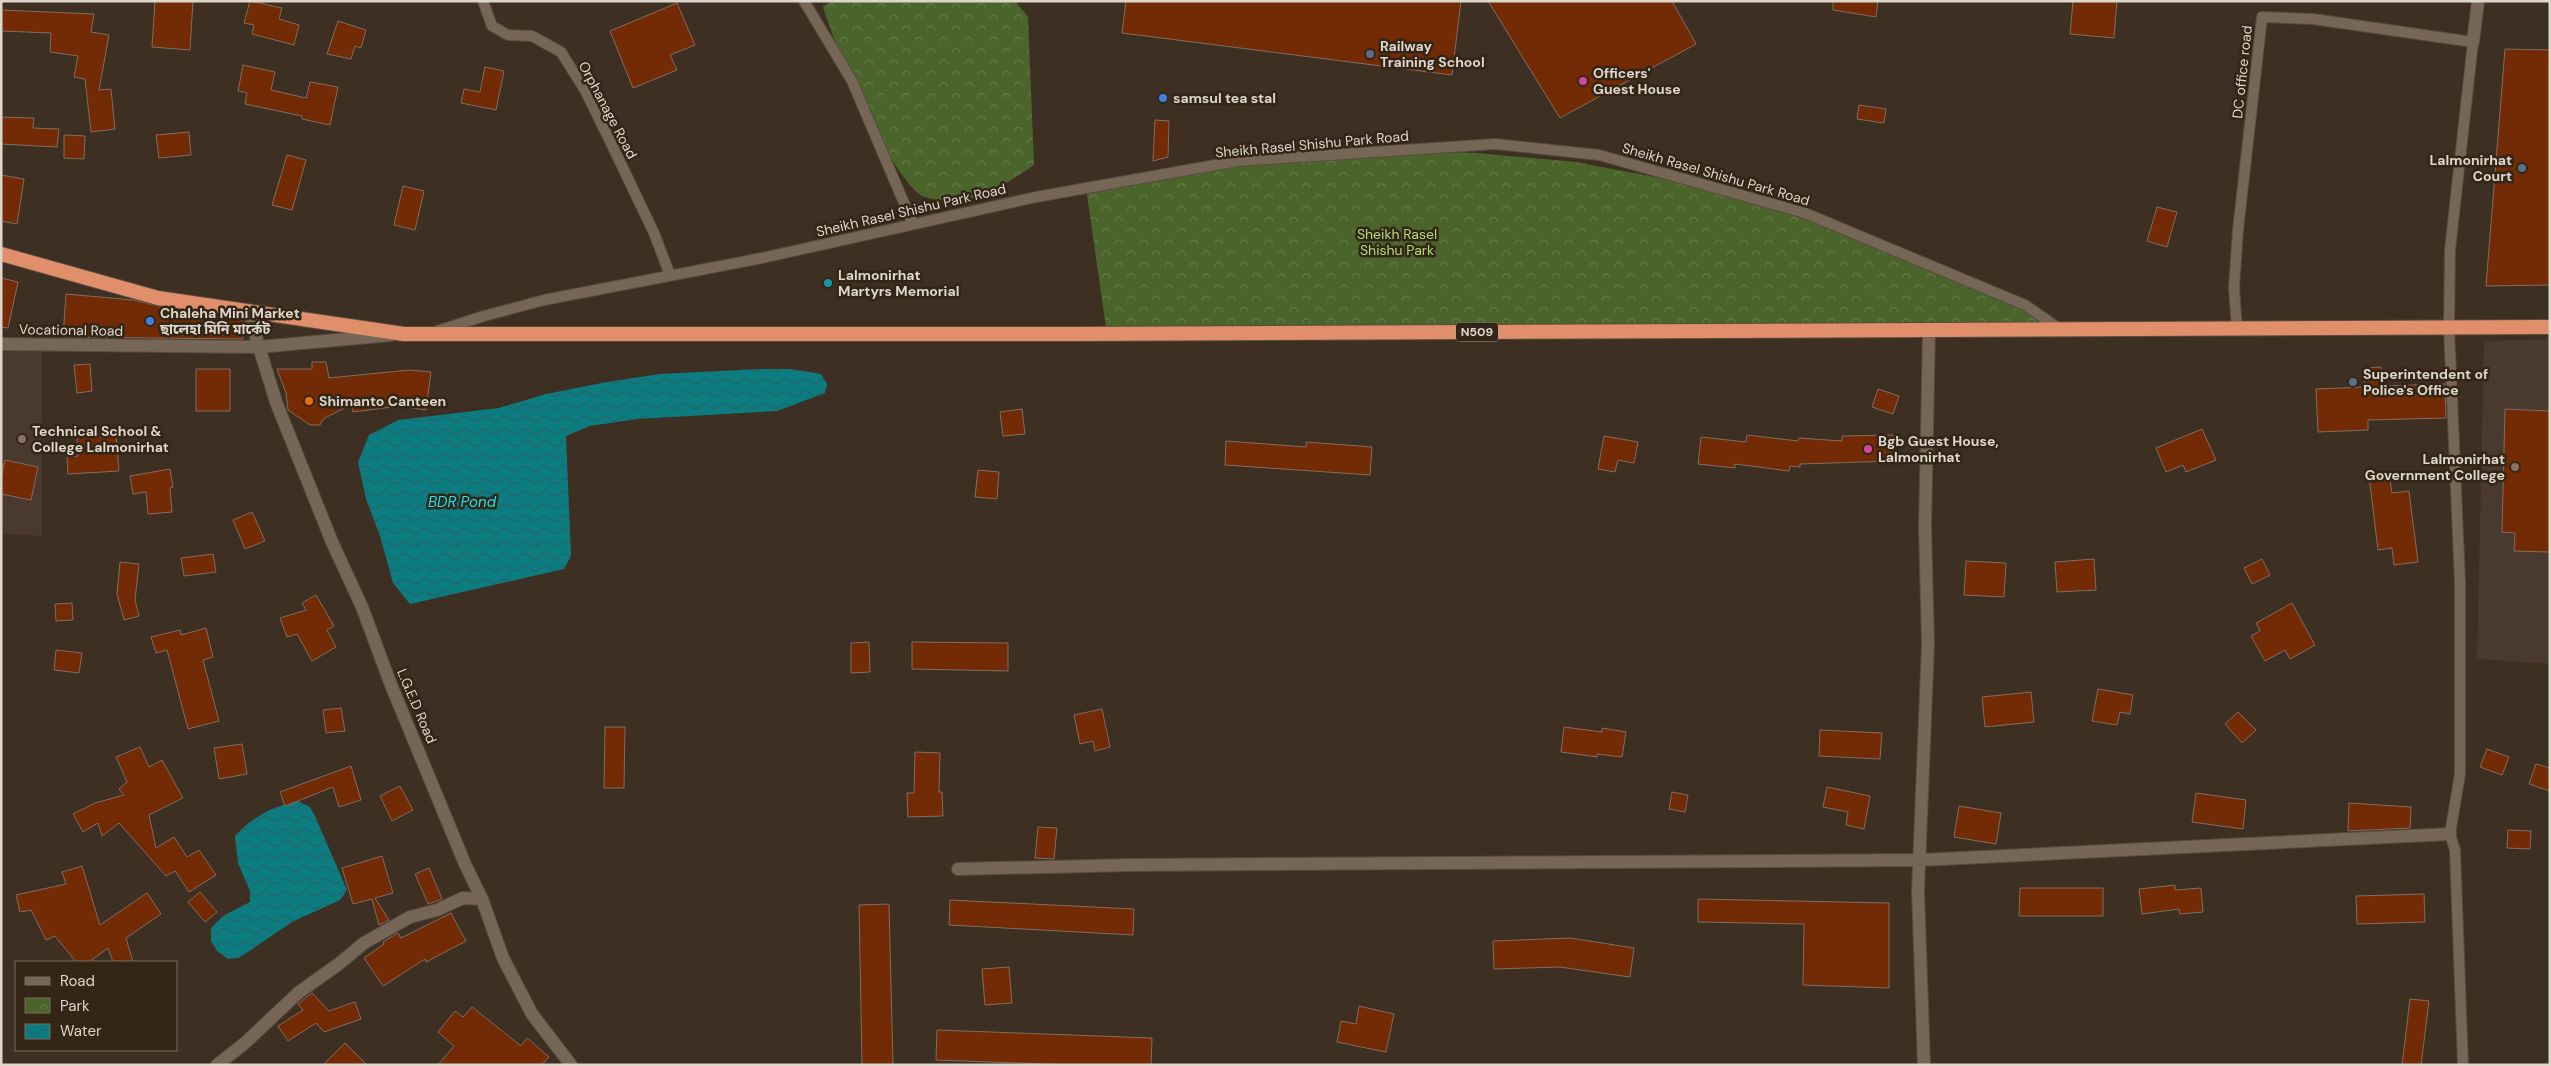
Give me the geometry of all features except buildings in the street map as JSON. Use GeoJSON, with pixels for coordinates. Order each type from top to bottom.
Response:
{"type":"FeatureCollection","features":[{"type":"Feature","properties":{"kind":"highway","name":"N509"},"geometry":{"type":"LineString","coordinates":[[1,254],[158,298],[404,334],[1076,334],[2550,327]]}},
{"type":"Feature","properties":{"kind":"street"},"geometry":{"type":"LineString","coordinates":[[2473,42],[2478,1]]}},
{"type":"Feature","properties":{"kind":"street","name":"L.G.E.D Road"},"geometry":{"type":"LineString","coordinates":[[248,311],[276,402],[310,488],[362,606],[391,685],[465,864],[482,899],[504,958],[532,1014],[571,1065]]}},
{"type":"Feature","properties":{"kind":"street"},"geometry":{"type":"LineString","coordinates":[[1924,1065],[1918,927],[1928,644],[1925,528],[1929,330]]}},
{"type":"Feature","properties":{"kind":"street","name":"Vocational Road"},"geometry":{"type":"LineString","coordinates":[[1,344],[259,347],[404,334]]}},
{"type":"Feature","properties":{"kind":"street"},"geometry":{"type":"LineString","coordinates":[[958,869],[1141,865],[1920,860],[2450,834]]}},
{"type":"Feature","properties":{"kind":"street"},"geometry":{"type":"LineString","coordinates":[[217,1065],[245,1043],[298,993],[364,943],[410,917],[437,910],[462,898],[482,899]]}},
{"type":"Feature","properties":{"kind":"lane","name":"Orphanage Road"},"geometry":{"type":"LineString","coordinates":[[483,1],[492,26],[508,36],[532,36],[561,52],[585,90],[606,132],[654,233],[670,275]]}},
{"type":"Feature","properties":{"kind":"lane"},"geometry":{"type":"LineString","coordinates":[[804,1],[852,81],[913,224]]}},
{"type":"Feature","properties":{"kind":"lane","name":"DC office road"},"geometry":{"type":"LineString","coordinates":[[2237,329],[2234,288],[2238,230],[2262,18],[2313,19],[2473,42]]}},
{"type":"Feature","properties":{"kind":"lane"},"geometry":{"type":"LineString","coordinates":[[2463,1065],[2455,850],[2450,834],[2460,774],[2460,582],[2448,328],[2450,250],[2473,42]]}},
{"type":"Feature","properties":{"kind":"lane","name":"Sheikh Rasel Shishu Park Road"},"geometry":{"type":"LineString","coordinates":[[429,334],[484,316],[544,300],[762,258],[1036,196],[1238,161],[1495,144],[1599,155],[1805,213],[2025,305],[2060,330]]}},
{"type":"Feature","properties":{"kind":"shaded area","name":"Lalmonirhat Government College"},"geometry":{"type":"Polygon","coordinates":[[[2550,339],[2550,664],[2477,659],[2484,341],[2550,339]]]}},
{"type":"Feature","properties":{"kind":"shaded area","name":"Technical School & College Lalmonirhat"},"geometry":{"type":"Polygon","coordinates":[[[42,343],[42,536],[1,534],[1,344],[42,343]]]}},
{"type":"Feature","properties":{"kind":"green space"},"geometry":{"type":"Polygon","coordinates":[[[833,1],[1015,1],[1028,17],[1034,165],[996,188],[982,194],[954,201],[925,197],[912,188],[882,141],[851,79],[823,6],[833,1]]]}},
{"type":"Feature","properties":{"kind":"green space","name":"Sheikh Rasel Shishu Park"},"geometry":{"type":"Polygon","coordinates":[[[1397,150],[1477,153],[1576,162],[1670,180],[1794,215],[1890,248],[2025,305],[2061,330],[1107,334],[1086,188],[1160,174],[1397,150]]]}},
{"type":"Feature","properties":{"kind":"water","name":"BDR Pond"},"geometry":{"type":"Polygon","coordinates":[[[791,369],[821,374],[827,384],[825,393],[777,411],[637,419],[590,426],[566,436],[571,556],[564,569],[410,604],[393,583],[380,536],[366,499],[358,462],[369,435],[398,420],[499,408],[546,394],[607,382],[660,374],[791,369]]]}},
{"type":"Feature","properties":{"kind":"water"},"geometry":{"type":"Polygon","coordinates":[[[298,801],[310,807],[315,816],[347,890],[340,900],[292,922],[239,958],[228,959],[217,951],[211,941],[211,928],[223,916],[250,902],[250,891],[238,863],[235,836],[248,823],[264,813],[298,801]]]}},
{"type":"Feature","properties":{"kind":"place","name":"Railway Training School"},"geometry":{"type":"Point","coordinates":[1370,54]}},
{"type":"Feature","properties":{"kind":"place","name":"Officers' Guest House"},"geometry":{"type":"Point","coordinates":[1583,81]}},
{"type":"Feature","properties":{"kind":"place","name":"samsul tea stal"},"geometry":{"type":"Point","coordinates":[1163,98]}},
{"type":"Feature","properties":{"kind":"place","name":"Lalmonirhat Court"},"geometry":{"type":"Point","coordinates":[2522,168]}},
{"type":"Feature","properties":{"kind":"place","name":"Lalmonirhat Martyrs Memorial"},"geometry":{"type":"Point","coordinates":[828,283]}},
{"type":"Feature","properties":{"kind":"place","name":"Chaleha Mini Market ছালেহা মিনি মার্কেট"},"geometry":{"type":"Point","coordinates":[150,321]}},
{"type":"Feature","properties":{"kind":"place","name":"Superintendent of Police's Office"},"geometry":{"type":"Point","coordinates":[2353,382]}},
{"type":"Feature","properties":{"kind":"place","name":"Shimanto Canteen"},"geometry":{"type":"Point","coordinates":[309,401]}},
{"type":"Feature","properties":{"kind":"place","name":"Technical School & College Lalmonirhat"},"geometry":{"type":"Point","coordinates":[22,439]}},
{"type":"Feature","properties":{"kind":"place","name":"Bgb Guest House, Lalmonirhat"},"geometry":{"type":"Point","coordinates":[1868,449]}},
{"type":"Feature","properties":{"kind":"place","name":"Lalmonirhat Government College"},"geometry":{"type":"Point","coordinates":[2515,467]}}]}
